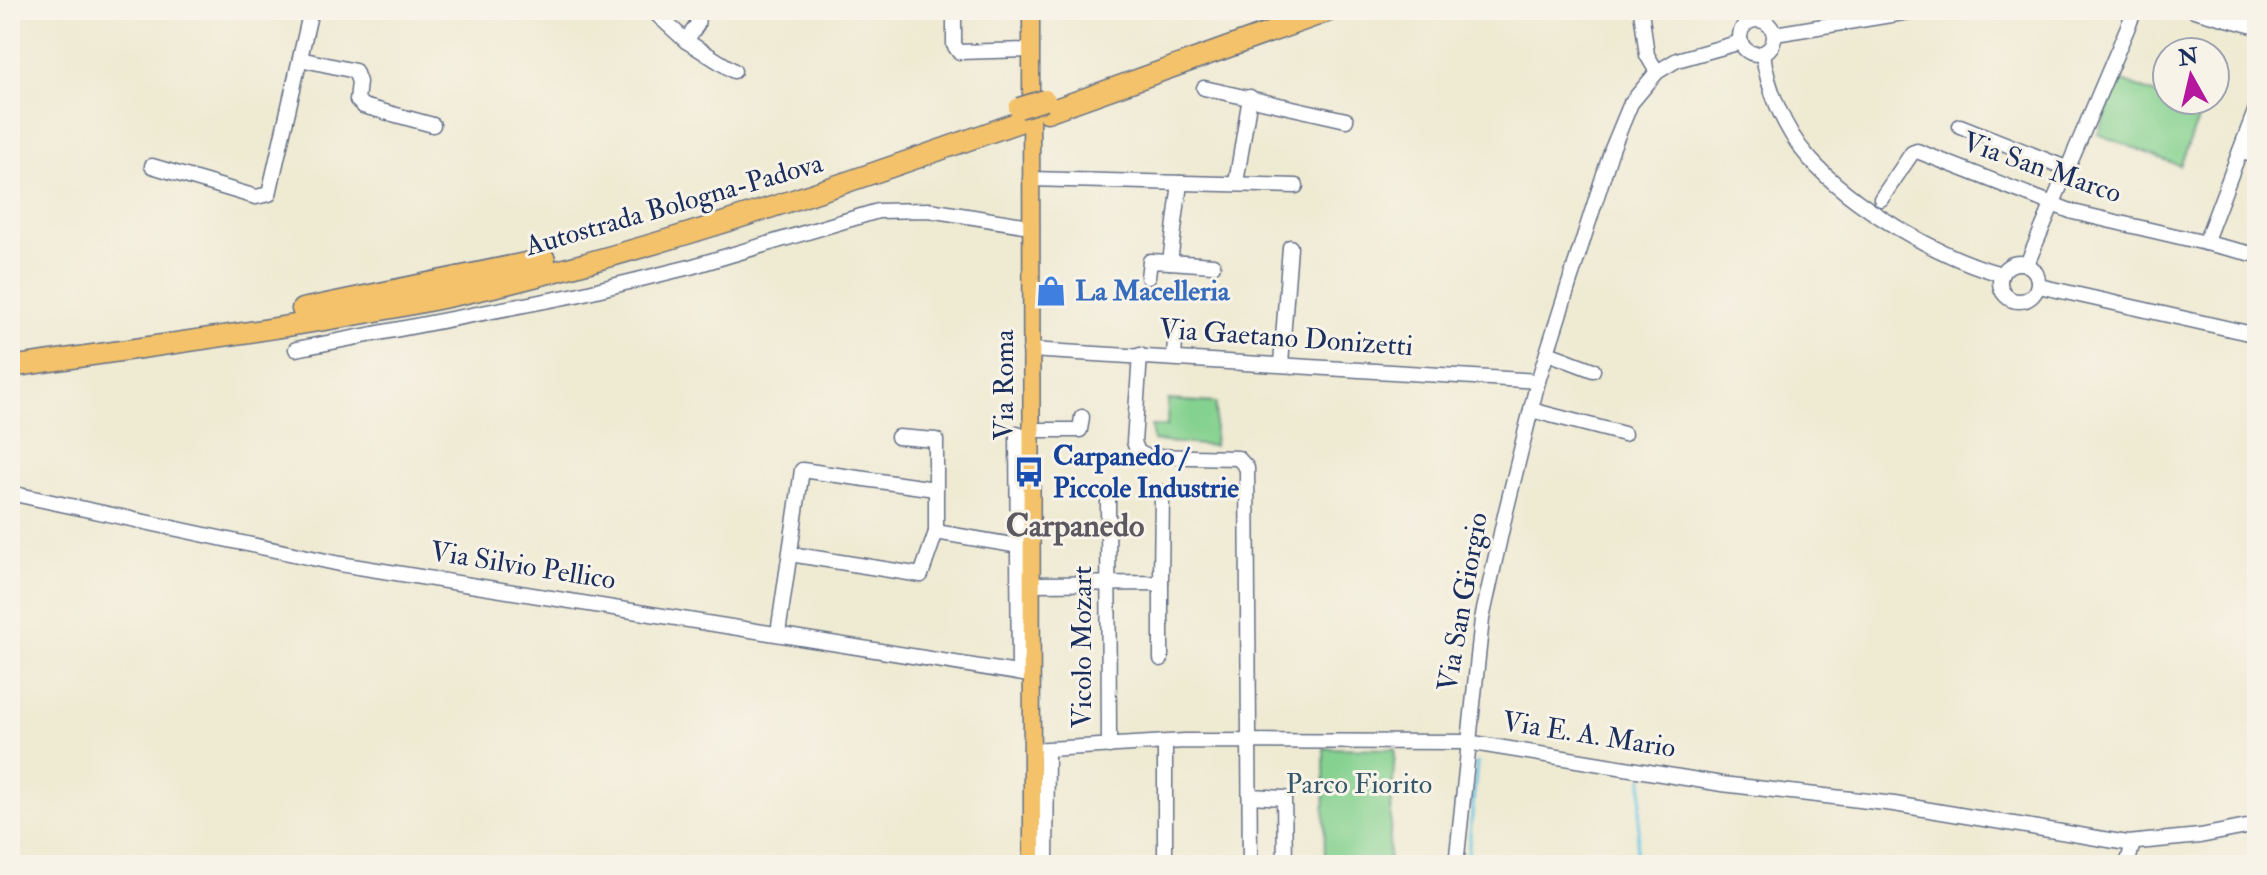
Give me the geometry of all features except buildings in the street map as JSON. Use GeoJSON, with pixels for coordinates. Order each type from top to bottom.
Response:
{"type":"FeatureCollection","features":[{"type":"Feature","properties":{"kind":"highway","name":"Autostrada Bologna-Padova"},"geometry":{"type":"LineString","coordinates":[[1046,106],[1295,10]]}},
{"type":"Feature","properties":{"kind":"highway","name":"Autostrada Bologna-Padova"},"geometry":{"type":"LineString","coordinates":[[10,355],[244,319],[505,269],[755,201],[1332,10]]}},
{"type":"Feature","properties":{"kind":"highway","name":"Autostrada Bologna-Padova"},"geometry":{"type":"LineString","coordinates":[[10,367],[362,314],[508,283],[637,250],[759,213],[1020,115]]}},
{"type":"Feature","properties":{"kind":"main road","name":"Via Roma"},"geometry":{"type":"LineString","coordinates":[[1032,865],[1039,750],[1025,674],[1031,584],[1024,547],[1024,432],[1030,350],[1033,14]]}},
{"type":"Feature","properties":{"kind":"street"},"geometry":{"type":"LineString","coordinates":[[152,166],[256,197],[269,194],[311,10]]}},
{"type":"Feature","properties":{"kind":"street"},"geometry":{"type":"LineString","coordinates":[[652,10],[686,41],[734,71]]}},
{"type":"Feature","properties":{"kind":"street"},"geometry":{"type":"LineString","coordinates":[[686,41],[697,25],[699,10]]}},
{"type":"Feature","properties":{"kind":"street"},"geometry":{"type":"LineString","coordinates":[[954,10],[954,45],[959,52],[1031,50]]}},
{"type":"Feature","properties":{"kind":"street"},"geometry":{"type":"LineString","coordinates":[[1641,10],[1647,55],[1657,72]]}},
{"type":"Feature","properties":{"kind":"street"},"geometry":{"type":"LineString","coordinates":[[1775,34],[1921,10]]}},
{"type":"Feature","properties":{"kind":"street"},"geometry":{"type":"LineString","coordinates":[[2194,10],[2257,27]]}},
{"type":"Feature","properties":{"kind":"street"},"geometry":{"type":"LineString","coordinates":[[2027,264],[2132,13]]}},
{"type":"Feature","properties":{"kind":"street"},"geometry":{"type":"LineString","coordinates":[[1753,15],[1775,34],[1772,46],[1763,53],[1752,54],[1741,42],[1741,30],[1753,15]]}},
{"type":"Feature","properties":{"kind":"street","name":"Via San Giorgio"},"geometry":{"type":"LineString","coordinates":[[1456,865],[1482,619],[1538,381],[1612,149],[1631,103],[1657,72],[1677,60],[1741,42]]}},
{"type":"Feature","properties":{"kind":"street"},"geometry":{"type":"LineString","coordinates":[[1763,53],[1780,111],[1808,157],[1832,181],[1916,237],[2001,274]]}},
{"type":"Feature","properties":{"kind":"street"},"geometry":{"type":"LineString","coordinates":[[300,59],[355,71],[359,77],[357,100],[363,106],[433,125]]}},
{"type":"Feature","properties":{"kind":"street"},"geometry":{"type":"LineString","coordinates":[[1204,88],[1346,120]]}},
{"type":"Feature","properties":{"kind":"street"},"geometry":{"type":"LineString","coordinates":[[1236,183],[1250,97]]}},
{"type":"Feature","properties":{"kind":"street"},"geometry":{"type":"LineString","coordinates":[[2205,243],[2257,106]]}},
{"type":"Feature","properties":{"kind":"street"},"geometry":{"type":"LineString","coordinates":[[1960,126],[2066,168]]}},
{"type":"Feature","properties":{"kind":"street","name":"Via San Marco"},"geometry":{"type":"LineString","coordinates":[[1881,199],[1914,151],[2052,205],[2257,255]]}},
{"type":"Feature","properties":{"kind":"street"},"geometry":{"type":"LineString","coordinates":[[2240,151],[2257,155]]}},
{"type":"Feature","properties":{"kind":"street"},"geometry":{"type":"LineString","coordinates":[[1030,179],[1296,186]]}},
{"type":"Feature","properties":{"kind":"street"},"geometry":{"type":"LineString","coordinates":[[1170,262],[1180,183]]}},
{"type":"Feature","properties":{"kind":"street"},"geometry":{"type":"LineString","coordinates":[[296,349],[576,295],[899,209],[1030,226]]}},
{"type":"Feature","properties":{"kind":"street"},"geometry":{"type":"LineString","coordinates":[[1281,364],[1290,247]]}},
{"type":"Feature","properties":{"kind":"street"},"geometry":{"type":"LineString","coordinates":[[1148,277],[1150,261],[1213,265]]}},
{"type":"Feature","properties":{"kind":"street"},"geometry":{"type":"LineString","coordinates":[[2027,264],[2037,273],[2039,286],[2032,297],[2013,301],[2000,287],[2001,274],[2009,265],[2027,264]]}},
{"type":"Feature","properties":{"kind":"street"},"geometry":{"type":"LineString","coordinates":[[2039,286],[2257,335]]}},
{"type":"Feature","properties":{"kind":"street"},"geometry":{"type":"LineString","coordinates":[[1174,357],[1176,327]]}},
{"type":"Feature","properties":{"kind":"street","name":"Via Gaetano Donizetti"},"geometry":{"type":"LineString","coordinates":[[1030,350],[1538,381]]}},
{"type":"Feature","properties":{"kind":"street"},"geometry":{"type":"LineString","coordinates":[[1548,353],[1593,370]]}},
{"type":"Feature","properties":{"kind":"street"},"geometry":{"type":"LineString","coordinates":[[1140,355],[1134,442],[1138,452],[1146,456],[1238,458],[1247,468],[1250,865]]}},
{"type":"Feature","properties":{"kind":"street"},"geometry":{"type":"LineString","coordinates":[[1531,410],[1624,434]]}},
{"type":"Feature","properties":{"kind":"street"},"geometry":{"type":"LineString","coordinates":[[1024,432],[1080,430],[1082,417]]}},
{"type":"Feature","properties":{"kind":"street"},"geometry":{"type":"LineString","coordinates":[[790,554],[921,575],[936,532],[936,440],[898,437]]}},
{"type":"Feature","properties":{"kind":"street"},"geometry":{"type":"LineString","coordinates":[[778,633],[802,470],[935,489]]}},
{"type":"Feature","properties":{"kind":"street"},"geometry":{"type":"LineString","coordinates":[[1161,659],[1162,492]]}},
{"type":"Feature","properties":{"kind":"street","name":"Via Silvio Pellico"},"geometry":{"type":"LineString","coordinates":[[10,493],[340,564],[1025,674]]}},
{"type":"Feature","properties":{"kind":"street","name":"Vicolo Mozart"},"geometry":{"type":"LineString","coordinates":[[1108,499],[1109,746]]}},
{"type":"Feature","properties":{"kind":"street"},"geometry":{"type":"LineString","coordinates":[[936,532],[1024,547]]}},
{"type":"Feature","properties":{"kind":"street","name":"Via Roma"},"geometry":{"type":"LineString","coordinates":[[1024,547],[1025,674]]}},
{"type":"Feature","properties":{"kind":"street"},"geometry":{"type":"LineString","coordinates":[[1031,584],[1161,583]]}},
{"type":"Feature","properties":{"kind":"street","name":"Via E. A. Mario"},"geometry":{"type":"LineString","coordinates":[[1039,750],[1249,741],[1467,742],[1722,784],[1894,804],[2133,843],[2257,825]]}},
{"type":"Feature","properties":{"kind":"street"},"geometry":{"type":"LineString","coordinates":[[1165,743],[1165,865]]}},
{"type":"Feature","properties":{"kind":"street","name":"Via Roma"},"geometry":{"type":"LineString","coordinates":[[1039,750],[1046,865]]}},
{"type":"Feature","properties":{"kind":"street"},"geometry":{"type":"LineString","coordinates":[[1250,796],[1284,798],[1285,865]]}},
{"type":"Feature","properties":{"kind":"street"},"geometry":{"type":"LineString","coordinates":[[2127,865],[2133,843]]}},
{"type":"Feature","properties":{"kind":"green space"},"geometry":{"type":"Polygon","coordinates":[[[2120,80],[2151,92],[2151,116],[2199,116],[2180,166],[2098,134],[2120,80]]]}},
{"type":"Feature","properties":{"kind":"green space"},"geometry":{"type":"Polygon","coordinates":[[[1168,400],[1216,403],[1214,446],[1153,441],[1151,426],[1167,426],[1168,400]]]}},
{"type":"Feature","properties":{"kind":"green space","name":"Parco Fiorito"},"geometry":{"type":"Polygon","coordinates":[[[1324,748],[1395,749],[1388,865],[1325,865],[1324,748]]]}},
{"type":"Feature","properties":{"kind":"waterway"},"geometry":{"type":"LineString","coordinates":[[1467,865],[1477,763]]}},
{"type":"Feature","properties":{"kind":"waterway"},"geometry":{"type":"LineString","coordinates":[[1635,865],[1643,778]]}},
{"type":"Feature","properties":{"kind":"place","name":"La Macelleria"},"geometry":{"type":"Point","coordinates":[1051,291]}},
{"type":"Feature","properties":{"kind":"place","name":"Carpanedo / Piccole Industrie"},"geometry":{"type":"Point","coordinates":[1029,472]}},
{"type":"Feature","properties":{"kind":"district","name":"Carpanedo"},"geometry":{"type":"Point","coordinates":[1075,526]}}]}
